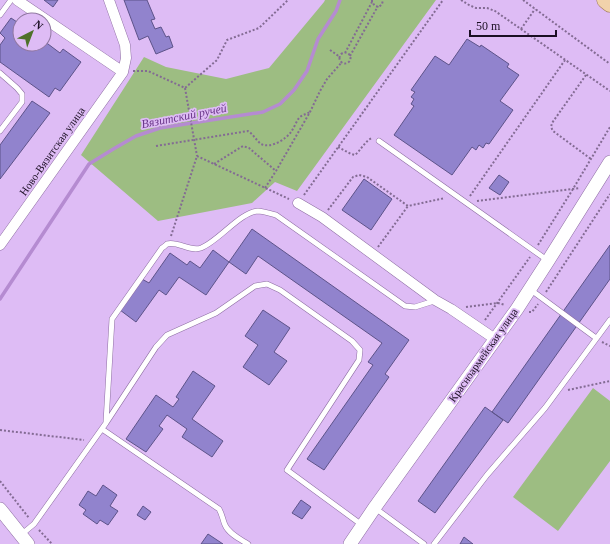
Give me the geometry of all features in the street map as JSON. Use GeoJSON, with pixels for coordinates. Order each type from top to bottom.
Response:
{"type":"FeatureCollection","features":[{"type":"Feature","properties":{"kind":"main road"},"geometry":{"type":"LineString","coordinates":[[605,0],[610,4]]}},
{"type":"Feature","properties":{"kind":"street"},"geometry":{"type":"LineString","coordinates":[[17,0],[123,72],[126,58],[125,45],[109,0]]}},
{"type":"Feature","properties":{"kind":"street","name":"Ново-Вязитская улица"},"geometry":{"type":"LineString","coordinates":[[0,245],[123,72]]}},
{"type":"Feature","properties":{"kind":"street","name":"Красноармейская улица"},"geometry":{"type":"LineString","coordinates":[[350,544],[496,339],[530,289],[610,162]]}},
{"type":"Feature","properties":{"kind":"street"},"geometry":{"type":"LineString","coordinates":[[298,203],[322,217],[436,300],[496,339]]}},
{"type":"Feature","properties":{"kind":"street"},"geometry":{"type":"LineString","coordinates":[[0,509],[24,540]]}},
{"type":"Feature","properties":{"kind":"lane"},"geometry":{"type":"LineString","coordinates":[[0,15],[11,0]]}},
{"type":"Feature","properties":{"kind":"lane"},"geometry":{"type":"LineString","coordinates":[[0,73],[22,94],[22,102],[0,131]]}},
{"type":"Feature","properties":{"kind":"lane"},"geometry":{"type":"LineString","coordinates":[[379,141],[548,261]]}},
{"type":"Feature","properties":{"kind":"lane"},"geometry":{"type":"LineString","coordinates":[[106,423],[112,319],[162,248],[168,244],[173,244],[192,249],[199,249],[208,244],[249,213],[259,211],[276,215],[405,306],[415,307],[436,300]]}},
{"type":"Feature","properties":{"kind":"lane"},"geometry":{"type":"LineString","coordinates":[[24,540],[102,429],[156,347],[167,336],[216,313],[255,286],[267,284],[287,294],[352,341],[360,350],[359,360],[287,470],[363,525]]}},
{"type":"Feature","properties":{"kind":"lane"},"geometry":{"type":"LineString","coordinates":[[530,289],[596,338]]}},
{"type":"Feature","properties":{"kind":"lane"},"geometry":{"type":"LineString","coordinates":[[434,544],[487,475],[546,408],[610,320]]}},
{"type":"Feature","properties":{"kind":"lane"},"geometry":{"type":"LineString","coordinates":[[102,429],[219,509],[228,531],[248,544]]}},
{"type":"Feature","properties":{"kind":"lane"},"geometry":{"type":"LineString","coordinates":[[375,507],[417,542],[424,544]]}},
{"type":"Feature","properties":{"kind":"path"},"geometry":{"type":"LineString","coordinates":[[185,88],[217,60],[227,40],[259,28],[288,0]]}},
{"type":"Feature","properties":{"kind":"path"},"geometry":{"type":"LineString","coordinates":[[330,50],[340,57],[340,61],[347,64],[351,60],[350,56],[378,6],[382,4],[383,0]]}},
{"type":"Feature","properties":{"kind":"path"},"geometry":{"type":"LineString","coordinates":[[197,156],[298,203],[443,0]]}},
{"type":"Feature","properties":{"kind":"path"},"geometry":{"type":"LineString","coordinates":[[461,0],[476,8],[487,8],[495,11],[610,91]]}},
{"type":"Feature","properties":{"kind":"path"},"geometry":{"type":"LineString","coordinates":[[523,0],[610,64]]}},
{"type":"Feature","properties":{"kind":"path"},"geometry":{"type":"LineString","coordinates":[[372,1],[375,6],[378,6]]}},
{"type":"Feature","properties":{"kind":"path"},"geometry":{"type":"LineString","coordinates":[[340,57],[345,53],[372,1]]}},
{"type":"Feature","properties":{"kind":"path"},"geometry":{"type":"LineString","coordinates":[[521,29],[535,9]]}},
{"type":"Feature","properties":{"kind":"path"},"geometry":{"type":"LineString","coordinates":[[345,53],[348,53],[350,56]]}},
{"type":"Feature","properties":{"kind":"path"},"geometry":{"type":"LineString","coordinates":[[466,202],[565,60]]}},
{"type":"Feature","properties":{"kind":"path"},"geometry":{"type":"LineString","coordinates":[[265,188],[310,112],[327,79],[342,62]]}},
{"type":"Feature","properties":{"kind":"path"},"geometry":{"type":"LineString","coordinates":[[123,72],[136,70],[148,71],[185,88]]}},
{"type":"Feature","properties":{"kind":"path"},"geometry":{"type":"LineString","coordinates":[[586,75],[552,123],[551,127],[553,131],[591,159]]}},
{"type":"Feature","properties":{"kind":"path"},"geometry":{"type":"LineString","coordinates":[[168,244],[197,156],[185,88]]}},
{"type":"Feature","properties":{"kind":"path"},"geometry":{"type":"LineString","coordinates":[[156,146],[244,131],[248,131],[261,144],[274,144],[280,142],[291,132],[298,119],[310,112]]}},
{"type":"Feature","properties":{"kind":"path"},"geometry":{"type":"LineString","coordinates":[[479,328],[534,251],[610,127]]}},
{"type":"Feature","properties":{"kind":"path"},"geometry":{"type":"LineString","coordinates":[[338,147],[355,155],[372,138],[379,141]]}},
{"type":"Feature","properties":{"kind":"path"},"geometry":{"type":"LineString","coordinates":[[214,164],[243,146],[249,148],[276,171]]}},
{"type":"Feature","properties":{"kind":"path"},"geometry":{"type":"LineString","coordinates":[[322,217],[353,177],[358,175],[367,176],[408,206]]}},
{"type":"Feature","properties":{"kind":"path"},"geometry":{"type":"LineString","coordinates":[[466,202],[595,186]]}},
{"type":"Feature","properties":{"kind":"path"},"geometry":{"type":"LineString","coordinates":[[373,254],[408,206],[456,196]]}},
{"type":"Feature","properties":{"kind":"path"},"geometry":{"type":"LineString","coordinates":[[557,393],[610,381]]}},
{"type":"Feature","properties":{"kind":"path"},"geometry":{"type":"LineString","coordinates":[[0,430],[93,441]]}},
{"type":"Feature","properties":{"kind":"path"},"geometry":{"type":"LineString","coordinates":[[0,481],[52,544]]}},
{"type":"Feature","properties":{"kind":"green space"},"geometry":{"type":"Polygon","coordinates":[[[325,0],[436,0],[297,191],[275,182],[252,203],[158,221],[81,155],[144,57],[166,67],[226,79],[269,68],[325,0]]]}},
{"type":"Feature","properties":{"kind":"green space"},"geometry":{"type":"Polygon","coordinates":[[[593,388],[610,401],[610,461],[558,531],[513,497],[593,388]]]}},
{"type":"Feature","properties":{"kind":"building"},"geometry":{"type":"Polygon","coordinates":[[[44,0],[58,0],[53,7],[44,0]]]}},
{"type":"Feature","properties":{"kind":"building"},"geometry":{"type":"Polygon","coordinates":[[[124,0],[147,0],[155,19],[151,20],[155,29],[161,27],[166,37],[169,36],[173,47],[156,54],[148,36],[139,40],[124,0]]]}},
{"type":"Feature","properties":{"kind":"building"},"geometry":{"type":"Polygon","coordinates":[[[11,18],[12,52],[52,52],[52,47],[60,53],[63,49],[81,62],[60,91],[55,88],[49,97],[0,62],[0,45],[5,38],[0,33],[11,18]]]}},
{"type":"Feature","properties":{"kind":"building"},"geometry":{"type":"Polygon","coordinates":[[[467,39],[480,47],[481,45],[509,64],[507,67],[519,75],[500,101],[513,110],[489,144],[486,143],[483,148],[479,145],[476,150],[472,147],[452,175],[394,135],[414,106],[411,104],[414,99],[411,97],[415,92],[411,90],[435,56],[449,65],[467,39]]]}},
{"type":"Feature","properties":{"kind":"building"},"geometry":{"type":"Polygon","coordinates":[[[32,101],[50,113],[0,179],[0,145],[32,101]]]}},
{"type":"Feature","properties":{"kind":"building"},"geometry":{"type":"Polygon","coordinates":[[[499,175],[509,182],[500,195],[489,188],[499,175]]]}},
{"type":"Feature","properties":{"kind":"building"},"geometry":{"type":"Polygon","coordinates":[[[364,179],[392,199],[371,230],[342,210],[364,179]]]}},
{"type":"Feature","properties":{"kind":"building"},"geometry":{"type":"Polygon","coordinates":[[[252,229],[409,340],[385,374],[389,377],[324,470],[307,459],[373,365],[368,362],[382,343],[258,256],[246,274],[229,262],[252,229]]]}},
{"type":"Feature","properties":{"kind":"building"},"geometry":{"type":"Polygon","coordinates":[[[610,245],[610,279],[508,423],[492,412],[610,245]]]}},
{"type":"Feature","properties":{"kind":"building"},"geometry":{"type":"Polygon","coordinates":[[[213,250],[229,262],[206,295],[179,277],[166,295],[159,290],[136,322],[120,310],[142,279],[149,283],[170,253],[187,265],[190,261],[200,268],[213,250]]]}},
{"type":"Feature","properties":{"kind":"building"},"geometry":{"type":"Polygon","coordinates":[[[263,310],[290,328],[274,352],[287,361],[269,385],[243,367],[258,345],[245,336],[263,310]]]}},
{"type":"Feature","properties":{"kind":"building"},"geometry":{"type":"Polygon","coordinates":[[[193,371],[215,386],[192,419],[223,441],[212,457],[182,437],[187,429],[167,415],[159,426],[163,429],[146,452],[126,439],[156,395],[173,407],[179,399],[176,397],[193,371]]]}},
{"type":"Feature","properties":{"kind":"building"},"geometry":{"type":"Polygon","coordinates":[[[485,407],[503,420],[435,513],[418,501],[485,407]]]}},
{"type":"Feature","properties":{"kind":"building"},"geometry":{"type":"Polygon","coordinates":[[[103,485],[117,495],[110,506],[118,511],[108,525],[100,520],[97,524],[83,514],[86,510],[79,505],[88,491],[96,496],[103,485]]]}},
{"type":"Feature","properties":{"kind":"building"},"geometry":{"type":"Polygon","coordinates":[[[301,500],[311,507],[302,519],[292,513],[301,500]]]}},
{"type":"Feature","properties":{"kind":"building"},"geometry":{"type":"Polygon","coordinates":[[[143,506],[151,512],[145,520],[137,515],[143,506]]]}},
{"type":"Feature","properties":{"kind":"building"},"geometry":{"type":"Polygon","coordinates":[[[208,534],[223,544],[201,544],[208,534]]]}},
{"type":"Feature","properties":{"kind":"building"},"geometry":{"type":"Polygon","coordinates":[[[464,537],[473,544],[460,544],[464,537]]]}},
{"type":"Feature","properties":{"kind":"waterway","name":"Вязитский ручей"},"geometry":{"type":"LineString","coordinates":[[0,299],[89,164],[136,136],[160,128],[263,112],[280,104],[294,90],[307,71],[318,39],[336,11],[340,0]]}}]}
